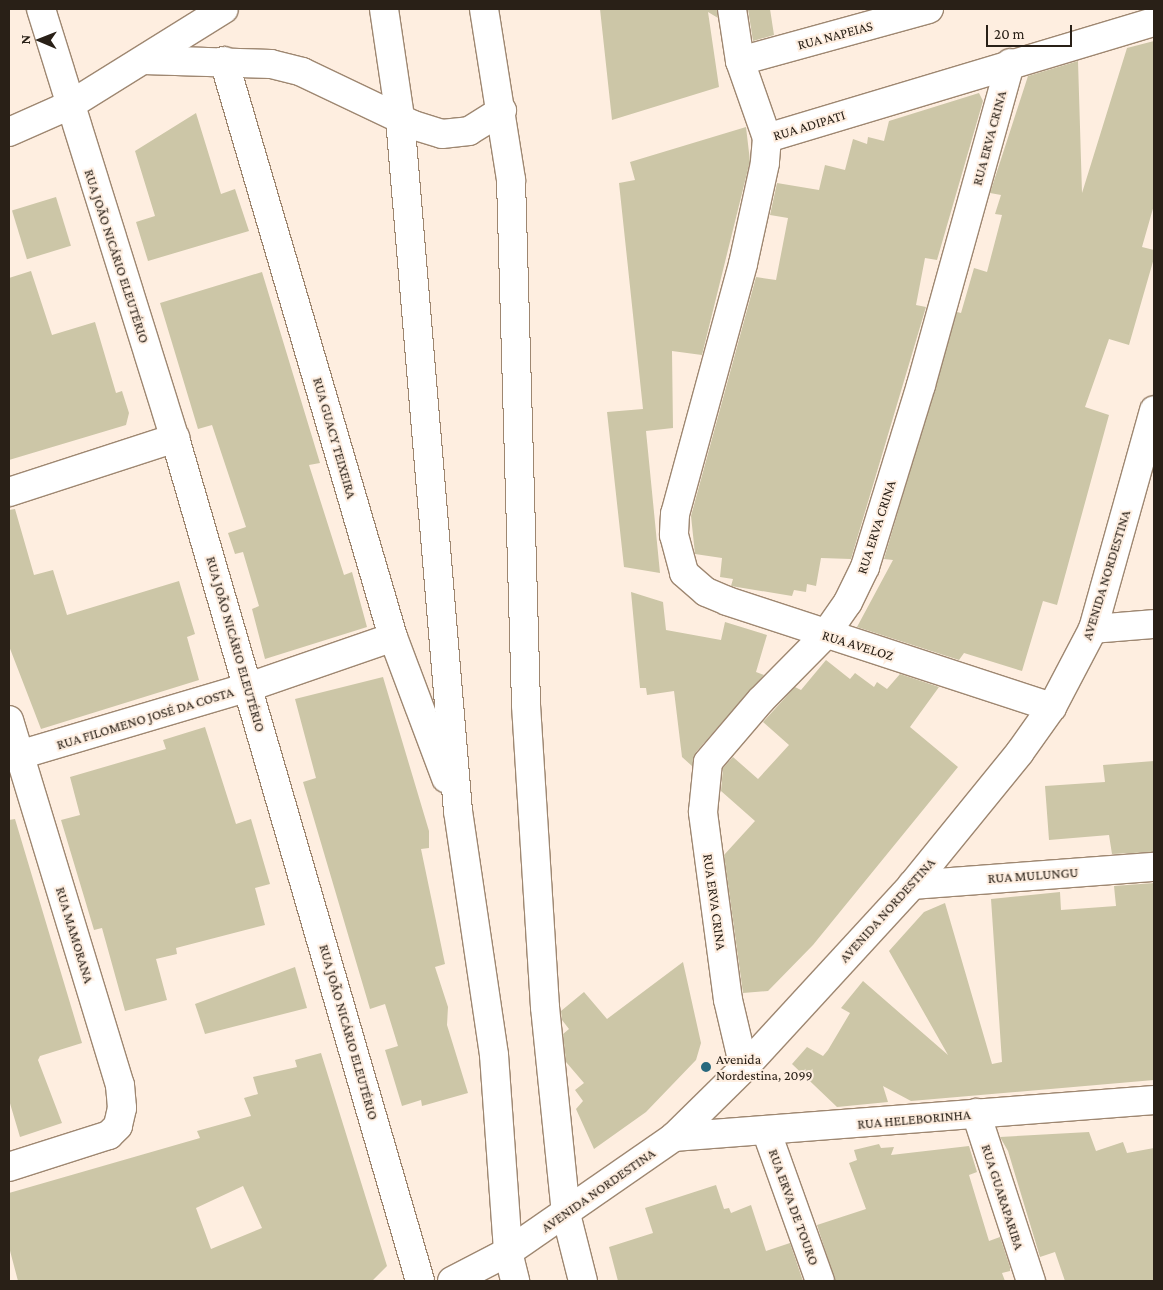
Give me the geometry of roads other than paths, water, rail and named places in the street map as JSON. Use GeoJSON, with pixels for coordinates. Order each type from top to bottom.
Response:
{"type":"FeatureCollection","features":[{"type":"Feature","properties":{"kind":"street","name":"RUA JOÃO NICÁRIO ELEUTÉRIO"},"geometry":{"type":"LineString","coordinates":[[41,9],[175,438],[249,687],[420,1281]]}},
{"type":"Feature","properties":{"kind":"street"},"geometry":{"type":"LineString","coordinates":[[9,132],[70,105],[224,9]]}},
{"type":"Feature","properties":{"kind":"street"},"geometry":{"type":"LineString","coordinates":[[384,9],[400,118],[458,811],[494,1055],[508,1252],[516,1281]]}},
{"type":"Feature","properties":{"kind":"street"},"geometry":{"type":"LineString","coordinates":[[485,9],[502,110],[511,180],[526,705],[546,1017],[566,1214],[583,1281]]}},
{"type":"Feature","properties":{"kind":"street"},"geometry":{"type":"LineString","coordinates":[[732,9],[740,61],[766,138]]}},
{"type":"Feature","properties":{"kind":"street","name":"RUA NAPEIAS"},"geometry":{"type":"LineString","coordinates":[[740,61],[929,9]]}},
{"type":"Feature","properties":{"kind":"street","name":"RUA ADIPATI"},"geometry":{"type":"LineString","coordinates":[[678,561],[675,514],[763,185],[766,138],[1010,63],[1154,22]]}},
{"type":"Feature","properties":{"kind":"street"},"geometry":{"type":"LineString","coordinates":[[144,60],[224,61],[271,64],[302,72],[425,130],[454,134],[476,127],[502,110]]}},
{"type":"Feature","properties":{"kind":"street","name":"RUA GUACY TEIXEIRA"},"geometry":{"type":"LineString","coordinates":[[224,61],[393,637],[458,811]]}},
{"type":"Feature","properties":{"kind":"street","name":"RUA ERVA CRINA"},"geometry":{"type":"LineString","coordinates":[[744,1068],[728,1000],[703,812],[703,782],[708,762],[722,744],[825,634],[848,602],[865,567],[921,385],[1010,63]]}},
{"type":"Feature","properties":{"kind":"street","name":"AVENIDA NORDESTINA"},"geometry":{"type":"LineString","coordinates":[[452,1281],[508,1252],[566,1214],[674,1137],[744,1068],[912,884],[1052,707],[1093,629],[1154,410]]}},
{"type":"Feature","properties":{"kind":"street"},"geometry":{"type":"LineString","coordinates":[[9,492],[175,438]]}},
{"type":"Feature","properties":{"kind":"street","name":"RUA AVELOZ"},"geometry":{"type":"LineString","coordinates":[[678,561],[684,574],[706,592],[825,634],[1052,707]]}},
{"type":"Feature","properties":{"kind":"street"},"geometry":{"type":"LineString","coordinates":[[1093,629],[1154,624]]}},
{"type":"Feature","properties":{"kind":"street","name":"RUA FILOMENO JOSÉ DA COSTA"},"geometry":{"type":"LineString","coordinates":[[15,757],[249,687],[393,637]]}},
{"type":"Feature","properties":{"kind":"street","name":"RUA MAMORANA"},"geometry":{"type":"LineString","coordinates":[[9,720],[15,757],[120,1085],[122,1108],[118,1126],[96,1140],[9,1167]]}},
{"type":"Feature","properties":{"kind":"street","name":"RUA MULUNGU"},"geometry":{"type":"LineString","coordinates":[[912,884],[1154,867]]}},
{"type":"Feature","properties":{"kind":"street","name":"RUA HELEBORINHA"},"geometry":{"type":"LineString","coordinates":[[674,1137],[767,1133],[976,1113],[1154,1100]]}},
{"type":"Feature","properties":{"kind":"street","name":"RUA GUARAPARIBA"},"geometry":{"type":"LineString","coordinates":[[976,1113],[1031,1281]]}},
{"type":"Feature","properties":{"kind":"street","name":"RUA ERVA DE TOURO"},"geometry":{"type":"LineString","coordinates":[[767,1133],[820,1281]]}},
{"type":"Feature","properties":{"kind":"place","name":"Avenida Nordestina, 2099"},"geometry":{"type":"Point","coordinates":[706,1067]}}]}
